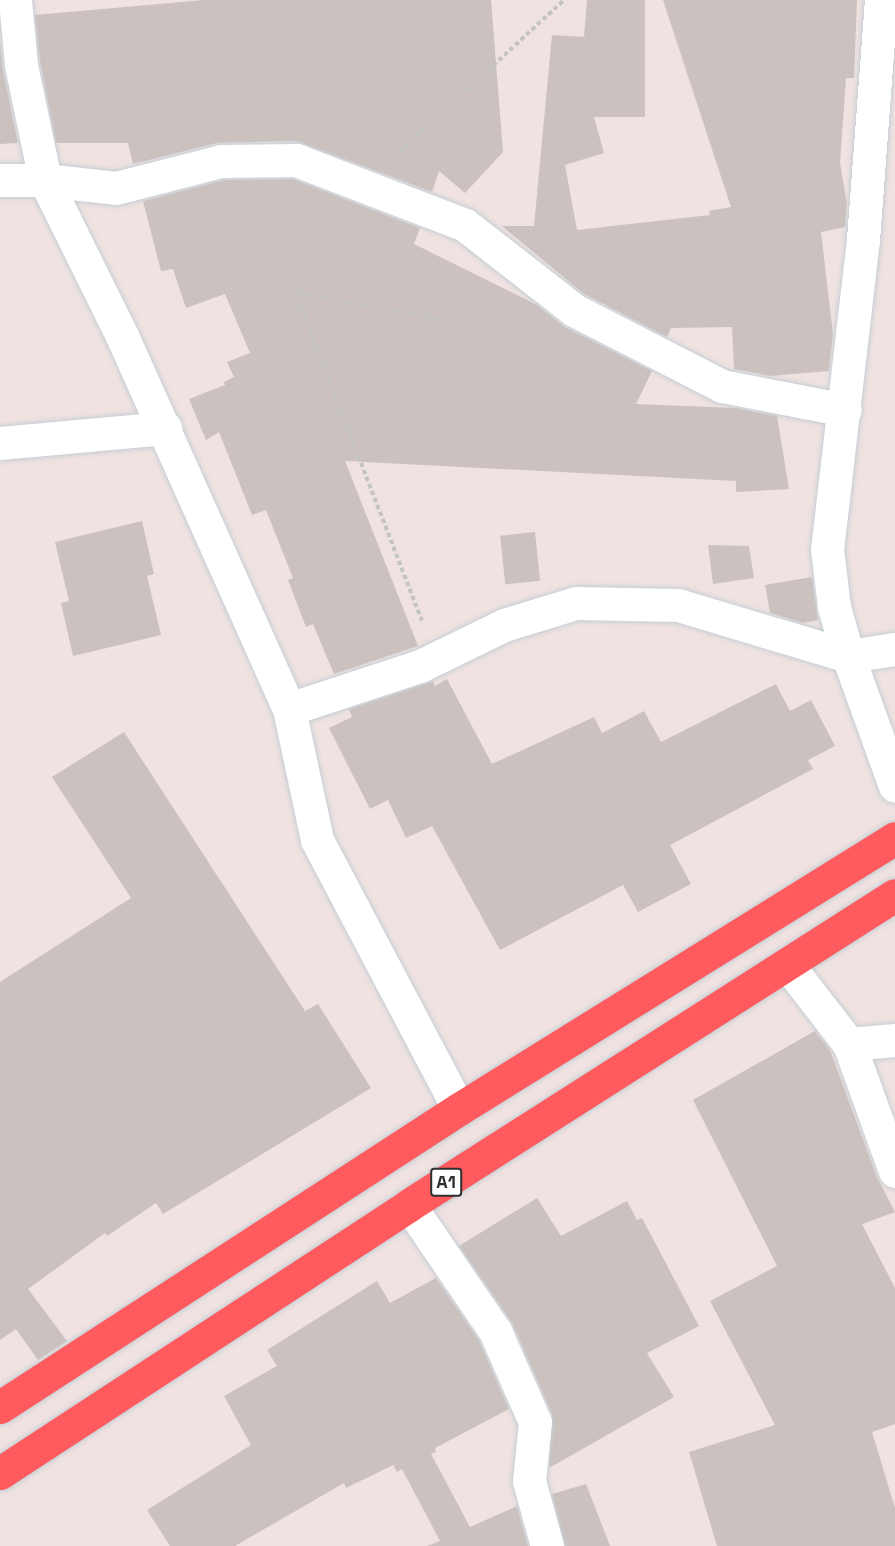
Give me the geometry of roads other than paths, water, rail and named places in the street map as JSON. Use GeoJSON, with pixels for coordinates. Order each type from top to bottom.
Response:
{"type":"FeatureCollection","features":[{"type":"Feature","properties":{"kind":"highway"},"geometry":{"type":"LineString","coordinates":[[0,1407],[459,1109],[895,838]]}},
{"type":"Feature","properties":{"kind":"highway","name":"A1"},"geometry":{"type":"LineString","coordinates":[[0,1473],[409,1205],[895,896]]}},
{"type":"Feature","properties":{"kind":"street"},"geometry":{"type":"LineString","coordinates":[[15,0],[21,65],[45,180],[165,428],[289,709],[317,840],[459,1109]]}},
{"type":"Feature","properties":{"kind":"street"},"geometry":{"type":"LineString","coordinates":[[881,0],[882,159],[827,549],[834,608],[848,656],[895,786]]}},
{"type":"Feature","properties":{"kind":"street"},"geometry":{"type":"LineString","coordinates":[[0,180],[45,180],[116,188],[221,160],[296,160],[465,225],[574,310],[722,386],[845,410]]}},
{"type":"Feature","properties":{"kind":"street"},"geometry":{"type":"LineString","coordinates":[[0,443],[165,428]]}},
{"type":"Feature","properties":{"kind":"street"},"geometry":{"type":"LineString","coordinates":[[289,709],[436,658],[504,625],[576,603],[678,605],[848,656],[895,649]]}},
{"type":"Feature","properties":{"kind":"street"},"geometry":{"type":"LineString","coordinates":[[787,964],[849,1044],[895,1171]]}},
{"type":"Feature","properties":{"kind":"street"},"geometry":{"type":"LineString","coordinates":[[849,1044],[895,1040]]}},
{"type":"Feature","properties":{"kind":"street"},"geometry":{"type":"LineString","coordinates":[[409,1205],[495,1331],[535,1422],[529,1481],[547,1546]]}}]}
